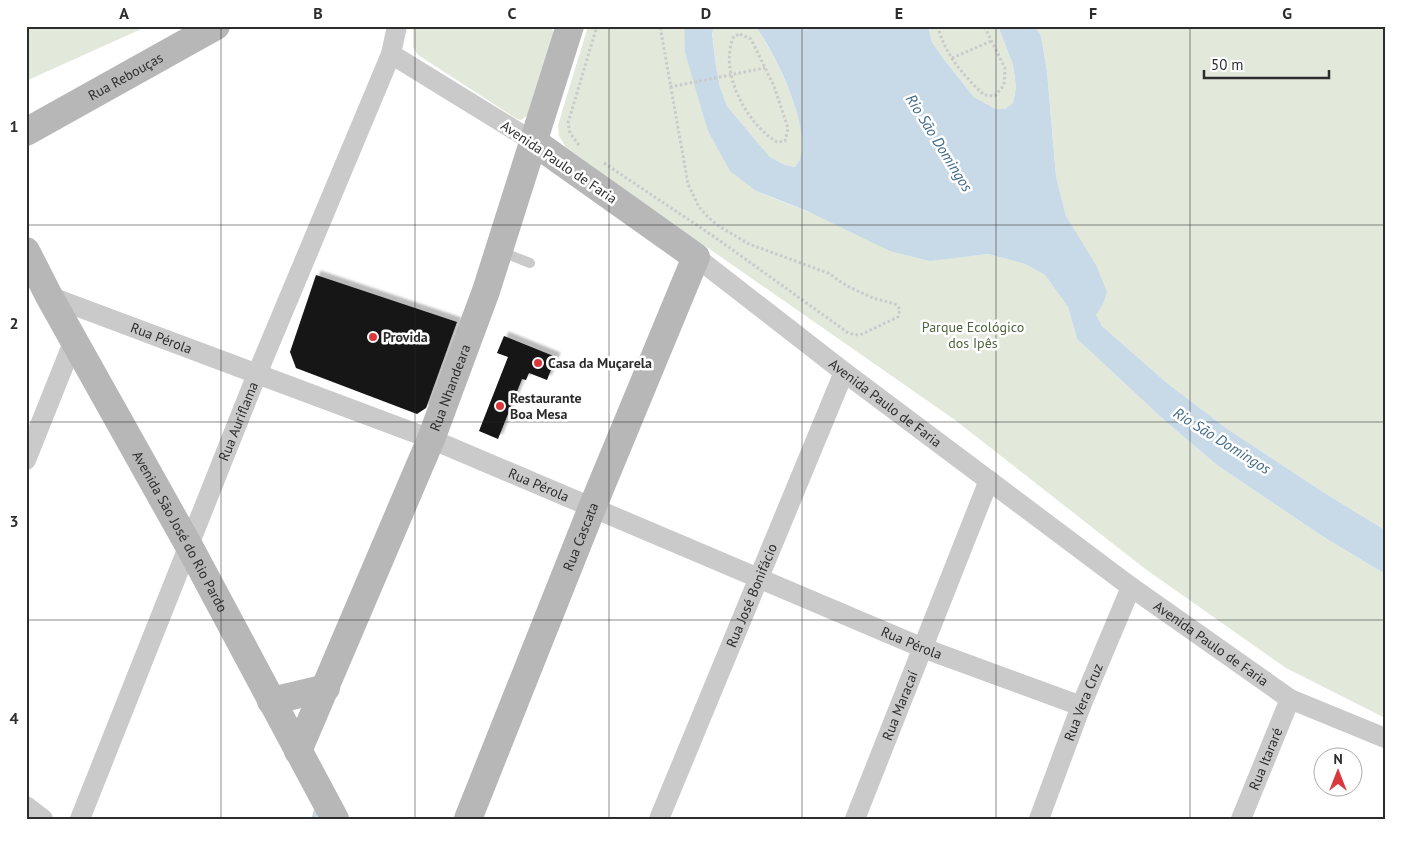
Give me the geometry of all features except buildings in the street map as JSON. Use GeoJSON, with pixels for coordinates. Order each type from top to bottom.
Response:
{"type":"FeatureCollection","features":[{"type":"Feature","properties":{"kind":"street","name":"Rua Rebouças"},"geometry":{"type":"LineString","coordinates":[[29,129],[216,26]]}},
{"type":"Feature","properties":{"kind":"street","name":"Rua Auriflama"},"geometry":{"type":"LineString","coordinates":[[80,819],[257,374],[391,54],[397,26]]}},
{"type":"Feature","properties":{"kind":"street","name":"Rua Nhandeara"},"geometry":{"type":"LineString","coordinates":[[298,751],[431,439],[498,251],[570,26]]}},
{"type":"Feature","properties":{"kind":"street","name":"Avenida Paulo de Faria"},"geometry":{"type":"LineString","coordinates":[[391,54],[534,142],[696,257],[844,372],[1131,587],[1290,699],[1385,738]]}},
{"type":"Feature","properties":{"kind":"street","name":"Avenida São José do Rio Pardo"},"geometry":{"type":"LineString","coordinates":[[26,251],[49,296],[189,546],[298,751],[336,817]]}},
{"type":"Feature","properties":{"kind":"street","name":"Rua Cascata"},"geometry":{"type":"LineString","coordinates":[[468,819],[592,508],[696,257]]}},
{"type":"Feature","properties":{"kind":"street","name":"Rua Pérola"},"geometry":{"type":"LineString","coordinates":[[49,296],[431,439],[923,648],[1081,706]]}},
{"type":"Feature","properties":{"kind":"street"},"geometry":{"type":"LineString","coordinates":[[26,460],[74,340]]}},
{"type":"Feature","properties":{"kind":"street","name":"Rua José Bonifácio"},"geometry":{"type":"LineString","coordinates":[[659,819],[844,372]]}},
{"type":"Feature","properties":{"kind":"street","name":"Rua Maracaí"},"geometry":{"type":"LineString","coordinates":[[854,819],[989,480]]}},
{"type":"Feature","properties":{"kind":"street","name":"Rua Vera Cruz"},"geometry":{"type":"LineString","coordinates":[[1039,819],[1081,706],[1131,587]]}},
{"type":"Feature","properties":{"kind":"street"},"geometry":{"type":"LineString","coordinates":[[271,701],[326,688]]}},
{"type":"Feature","properties":{"kind":"street","name":"Rua Itararé"},"geometry":{"type":"LineString","coordinates":[[1241,819],[1290,699]]}},
{"type":"Feature","properties":{"kind":"street"},"geometry":{"type":"LineString","coordinates":[[26,806],[43,819]]}},
{"type":"Feature","properties":{"kind":"lane"},"geometry":{"type":"LineString","coordinates":[[498,251],[530,263]]}},
{"type":"Feature","properties":{"kind":"path"},"geometry":{"type":"LineString","coordinates":[[581,147],[574,141],[568,123],[597,26]]}},
{"type":"Feature","properties":{"kind":"path"},"geometry":{"type":"LineString","coordinates":[[597,158],[716,238],[847,332],[855,335],[862,334],[898,318],[900,309],[895,304],[860,292],[828,273],[749,244],[717,225],[699,207],[688,184],[660,26]]}},
{"type":"Feature","properties":{"kind":"path"},"geometry":{"type":"LineString","coordinates":[[938,26],[941,40],[962,74],[984,95],[995,96],[1004,85],[1005,68],[984,26]]}},
{"type":"Feature","properties":{"kind":"path"},"geometry":{"type":"LineString","coordinates":[[740,34],[751,39],[781,106],[788,128],[784,141],[777,142],[760,129],[739,98],[732,74],[729,49],[734,36],[740,34]]}},
{"type":"Feature","properties":{"kind":"path"},"geometry":{"type":"LineString","coordinates":[[952,58],[992,41]]}},
{"type":"Feature","properties":{"kind":"path"},"geometry":{"type":"LineString","coordinates":[[670,87],[765,68]]}},
{"type":"Feature","properties":{"kind":"green space"},"geometry":{"type":"Polygon","coordinates":[[[26,26],[148,26],[26,81],[26,26]]]}},
{"type":"Feature","properties":{"kind":"green space"},"geometry":{"type":"Polygon","coordinates":[[[413,26],[550,27],[554,32],[530,114],[521,120],[517,119],[418,55],[413,47],[413,26]]]}},
{"type":"Feature","properties":{"kind":"green space","name":"Parque Ecológico dos Ipês"},"geometry":{"type":"Polygon","coordinates":[[[588,26],[684,26],[686,52],[707,129],[756,191],[930,260],[988,254],[1025,264],[1045,275],[1068,307],[1077,339],[1164,420],[1217,465],[1322,536],[1385,574],[1385,718],[1286,668],[1144,568],[955,420],[566,147],[559,136],[558,125],[588,26]]]}},
{"type":"Feature","properties":{"kind":"green space"},"geometry":{"type":"Polygon","coordinates":[[[714,26],[755,26],[763,37],[790,92],[802,132],[804,149],[801,162],[795,167],[785,165],[770,157],[727,106],[720,87],[716,66],[712,32],[714,26]]]}},
{"type":"Feature","properties":{"kind":"green space"},"geometry":{"type":"Polygon","coordinates":[[[928,26],[998,26],[1013,65],[1016,87],[1013,104],[1005,109],[996,109],[974,97],[932,42],[928,26]]]}},
{"type":"Feature","properties":{"kind":"green space"},"geometry":{"type":"Polygon","coordinates":[[[1035,26],[1385,26],[1385,530],[1226,428],[1167,383],[1102,326],[1095,315],[1103,304],[1080,240],[1066,216],[1056,176],[1047,71],[1041,36],[1035,26]]]}},
{"type":"Feature","properties":{"kind":"water","name":"Rio São Domingos"},"geometry":{"type":"Polygon","coordinates":[[[684,26],[714,26],[712,33],[716,66],[720,87],[727,106],[770,157],[785,165],[795,167],[801,155],[802,138],[792,96],[773,55],[755,26],[928,26],[932,42],[974,97],[996,109],[1005,109],[1013,103],[1016,87],[1013,65],[998,26],[1035,26],[1041,36],[1047,71],[1056,176],[1066,216],[1096,265],[1107,292],[1103,304],[1096,315],[1102,326],[1167,383],[1226,428],[1385,530],[1385,574],[1322,536],[1217,465],[1164,420],[1077,339],[1068,307],[1045,275],[1025,264],[988,254],[930,261],[890,251],[807,211],[756,191],[730,171],[707,129],[685,52],[684,26]]]}},
{"type":"Feature","properties":{"kind":"waterway"},"geometry":{"type":"LineString","coordinates":[[314,819],[317,807]]}},
{"type":"Feature","properties":{"kind":"place","name":"Provida"},"geometry":{"type":"Point","coordinates":[373,337]}},
{"type":"Feature","properties":{"kind":"place","name":"Casa da Muçarela"},"geometry":{"type":"Point","coordinates":[538,363]}},
{"type":"Feature","properties":{"kind":"place","name":"Restaurante Boa Mesa"},"geometry":{"type":"Point","coordinates":[500,406]}}]}
